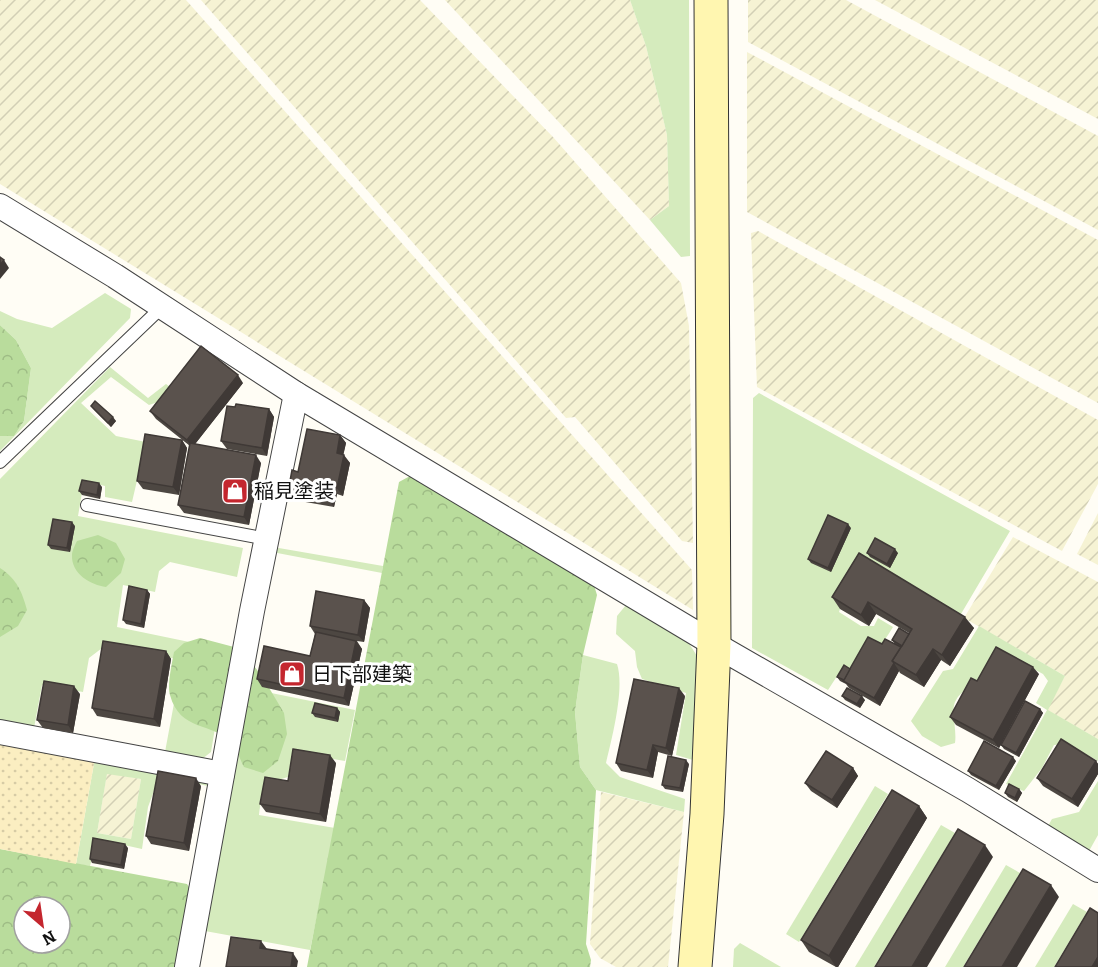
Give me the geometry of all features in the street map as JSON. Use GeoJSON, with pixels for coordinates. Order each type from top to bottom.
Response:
{"type":"FeatureCollection","features":[{"type":"Feature","properties":{"kind":"street"},"geometry":{"type":"LineString","coordinates":[[695,967],[707,814],[714,644],[711,0]]}},
{"type":"Feature","properties":{"kind":"street"},"geometry":{"type":"LineString","coordinates":[[0,206],[162,306],[296,393],[714,644],[968,790],[1098,870]]}},
{"type":"Feature","properties":{"kind":"street"},"geometry":{"type":"LineString","coordinates":[[187,967],[296,393]]}},
{"type":"Feature","properties":{"kind":"street"},"geometry":{"type":"LineString","coordinates":[[0,732],[222,774]]}},
{"type":"Feature","properties":{"kind":"lane"},"geometry":{"type":"LineString","coordinates":[[0,462],[162,306]]}},
{"type":"Feature","properties":{"kind":"lane"},"geometry":{"type":"LineString","coordinates":[[87,505],[267,539]]}},
{"type":"Feature","properties":{"kind":"shaded area"},"geometry":{"type":"Polygon","coordinates":[[[0,0],[186,0],[692,570],[693,610],[0,184],[0,0]]]}},
{"type":"Feature","properties":{"kind":"shaded area"},"geometry":{"type":"Polygon","coordinates":[[[201,0],[420,0],[553,137],[681,283],[689,326],[693,543],[682,541],[575,417],[566,418],[201,0]]]}},
{"type":"Feature","properties":{"kind":"shaded area"},"geometry":{"type":"Polygon","coordinates":[[[445,0],[630,0],[646,46],[667,135],[669,206],[650,220],[445,0]]]}},
{"type":"Feature","properties":{"kind":"shaded area"},"geometry":{"type":"Polygon","coordinates":[[[748,0],[846,0],[1098,136],[1098,230],[748,42],[748,0]]]}},
{"type":"Feature","properties":{"kind":"shaded area"},"geometry":{"type":"Polygon","coordinates":[[[875,0],[1098,0],[1098,119],[875,0]]]}},
{"type":"Feature","properties":{"kind":"shaded area"},"geometry":{"type":"Polygon","coordinates":[[[747,52],[1098,240],[1098,403],[747,212],[747,52]]]}},
{"type":"Feature","properties":{"kind":"shaded area"},"geometry":{"type":"Polygon","coordinates":[[[758,231],[1098,420],[1098,484],[1062,551],[757,387],[751,233],[758,231]]]}},
{"type":"Feature","properties":{"kind":"shaded area"},"geometry":{"type":"Polygon","coordinates":[[[1098,513],[1098,565],[1077,554],[1098,513]]]}},
{"type":"Feature","properties":{"kind":"shaded area"},"geometry":{"type":"Polygon","coordinates":[[[1013,537],[1098,582],[1098,739],[1047,710],[1065,676],[964,618],[1013,537]]]}},
{"type":"Feature","properties":{"kind":"shaded area"},"geometry":{"type":"Polygon","coordinates":[[[107,773],[141,779],[131,839],[97,833],[107,773]]]}},
{"type":"Feature","properties":{"kind":"shaded area"},"geometry":{"type":"Polygon","coordinates":[[[601,792],[684,812],[668,967],[616,967],[600,958],[590,944],[601,792]]]}},
{"type":"Feature","properties":{"kind":"green space"},"geometry":{"type":"Polygon","coordinates":[[[630,0],[689,0],[690,256],[681,257],[650,220],[669,206],[667,135],[646,46],[630,0]]]}},
{"type":"Feature","properties":{"kind":"green space"},"geometry":{"type":"Polygon","coordinates":[[[105,293],[131,309],[130,318],[0,451],[0,436],[14,436],[24,421],[31,368],[16,340],[0,325],[0,311],[17,319],[52,328],[105,293]]]}},
{"type":"Feature","properties":{"kind":"green space"},"geometry":{"type":"Polygon","coordinates":[[[0,325],[16,340],[31,368],[24,421],[14,436],[0,436],[0,325]]]}},
{"type":"Feature","properties":{"kind":"green space"},"geometry":{"type":"Polygon","coordinates":[[[110,367],[148,398],[166,384],[173,389],[164,400],[149,405],[111,377],[81,403],[116,436],[146,442],[132,502],[105,497],[105,486],[84,481],[78,516],[243,548],[237,577],[170,562],[159,571],[155,592],[123,585],[117,627],[228,650],[211,752],[202,759],[165,752],[182,660],[106,645],[89,658],[83,692],[42,685],[34,728],[0,721],[0,479],[110,367]]]}},
{"type":"Feature","properties":{"kind":"green space"},"geometry":{"type":"Polygon","coordinates":[[[759,393],[1010,531],[958,619],[840,609],[839,612],[861,626],[874,626],[878,618],[893,627],[872,655],[858,665],[841,670],[828,690],[752,648],[753,398],[759,393]]]}},
{"type":"Feature","properties":{"kind":"green space"},"geometry":{"type":"Polygon","coordinates":[[[410,476],[593,582],[597,595],[583,655],[575,712],[580,767],[596,790],[586,944],[591,960],[590,967],[307,967],[399,482],[410,476]]]}},
{"type":"Feature","properties":{"kind":"green space"},"geometry":{"type":"Polygon","coordinates":[[[98,535],[116,543],[125,559],[121,573],[106,587],[88,581],[78,573],[73,562],[72,552],[77,541],[98,535]]]}},
{"type":"Feature","properties":{"kind":"green space"},"geometry":{"type":"Polygon","coordinates":[[[273,547],[383,566],[382,573],[272,552],[273,547]]]}},
{"type":"Feature","properties":{"kind":"green space"},"geometry":{"type":"Polygon","coordinates":[[[0,568],[18,586],[27,610],[18,626],[0,637],[0,568]]]}},
{"type":"Feature","properties":{"kind":"green space"},"geometry":{"type":"Polygon","coordinates":[[[626,605],[685,637],[697,656],[693,760],[676,755],[686,693],[642,679],[637,667],[635,651],[616,634],[617,616],[626,605]]]}},
{"type":"Feature","properties":{"kind":"green space"},"geometry":{"type":"Polygon","coordinates":[[[979,626],[1065,676],[1048,710],[1098,739],[1098,761],[1068,744],[1054,745],[1042,768],[1024,791],[1006,784],[1047,710],[1036,703],[1048,681],[1043,674],[1006,654],[955,702],[955,743],[941,747],[922,736],[911,721],[943,671],[953,669],[979,626]]]}},
{"type":"Feature","properties":{"kind":"green space"},"geometry":{"type":"Polygon","coordinates":[[[200,638],[234,647],[252,663],[284,713],[287,734],[278,761],[263,773],[244,767],[231,742],[215,731],[189,721],[175,707],[169,686],[174,652],[184,643],[200,638]]]}},
{"type":"Feature","properties":{"kind":"green space"},"geometry":{"type":"Polygon","coordinates":[[[583,655],[617,664],[619,699],[606,763],[620,777],[685,799],[684,812],[596,790],[580,767],[575,712],[583,655]]]}},
{"type":"Feature","properties":{"kind":"green space"},"geometry":{"type":"Polygon","coordinates":[[[251,689],[355,710],[345,761],[303,754],[291,762],[288,777],[269,786],[263,795],[260,807],[259,815],[335,828],[310,950],[205,931],[251,689]]]}},
{"type":"Feature","properties":{"kind":"green space"},"geometry":{"type":"Polygon","coordinates":[[[95,758],[204,779],[208,786],[167,777],[158,780],[148,807],[142,849],[97,839],[90,866],[76,864],[95,758]],[[107,774],[97,833],[131,839],[141,779],[107,774]]]}},
{"type":"Feature","properties":{"kind":"green space"},"geometry":{"type":"Polygon","coordinates":[[[1098,781],[1098,835],[1089,851],[1048,826],[1052,819],[1079,812],[1098,781]]]}},
{"type":"Feature","properties":{"kind":"green space"},"geometry":{"type":"Polygon","coordinates":[[[875,786],[888,794],[799,942],[786,934],[875,786]]]}},
{"type":"Feature","properties":{"kind":"green space"},"geometry":{"type":"Polygon","coordinates":[[[941,825],[955,833],[874,967],[855,967],[941,825]]]}},
{"type":"Feature","properties":{"kind":"green space"},"geometry":{"type":"Polygon","coordinates":[[[0,849],[187,884],[191,890],[178,967],[0,967],[0,849]]]}},
{"type":"Feature","properties":{"kind":"green space"},"geometry":{"type":"Polygon","coordinates":[[[1006,865],[1020,873],[963,967],[945,967],[1006,865]]]}},
{"type":"Feature","properties":{"kind":"green space"},"geometry":{"type":"Polygon","coordinates":[[[1073,904],[1087,912],[1054,967],[1035,967],[1073,904]]]}},
{"type":"Feature","properties":{"kind":"green space"},"geometry":{"type":"Polygon","coordinates":[[[740,943],[781,967],[733,967],[734,949],[740,943]]]}},
{"type":"Feature","properties":{"kind":"sand"},"geometry":{"type":"Polygon","coordinates":[[[0,741],[95,758],[76,864],[0,849],[0,741]]]}},
{"type":"Feature","properties":{"kind":"building"},"geometry":{"type":"Polygon","coordinates":[[[201,346],[238,375],[187,440],[150,411],[201,346]]]}},
{"type":"Feature","properties":{"kind":"building"},"geometry":{"type":"Polygon","coordinates":[[[95,401],[113,417],[108,423],[91,406],[95,401]]]}},
{"type":"Feature","properties":{"kind":"building"},"geometry":{"type":"Polygon","coordinates":[[[236,404],[269,409],[262,448],[221,441],[227,406],[235,407],[236,404]]]}},
{"type":"Feature","properties":{"kind":"building"},"geometry":{"type":"Polygon","coordinates":[[[307,429],[340,435],[337,453],[344,455],[337,488],[331,486],[329,500],[288,492],[292,470],[298,472],[307,429]]]}},
{"type":"Feature","properties":{"kind":"building"},"geometry":{"type":"Polygon","coordinates":[[[145,434],[182,440],[173,487],[137,481],[145,434]]]}},
{"type":"Feature","properties":{"kind":"building"},"geometry":{"type":"Polygon","coordinates":[[[190,443],[256,455],[244,517],[178,505],[190,443]]]}},
{"type":"Feature","properties":{"kind":"building"},"geometry":{"type":"Polygon","coordinates":[[[82,480],[99,483],[97,495],[79,491],[82,480]]]}},
{"type":"Feature","properties":{"kind":"building"},"geometry":{"type":"Polygon","coordinates":[[[828,515],[848,524],[828,568],[808,559],[828,515]]]}},
{"type":"Feature","properties":{"kind":"building"},"geometry":{"type":"Polygon","coordinates":[[[53,519],[72,522],[67,548],[48,545],[53,519]]]}},
{"type":"Feature","properties":{"kind":"building"},"geometry":{"type":"Polygon","coordinates":[[[875,538],[895,549],[887,564],[867,553],[875,538]]]}},
{"type":"Feature","properties":{"kind":"building"},"geometry":{"type":"Polygon","coordinates":[[[859,553],[965,617],[942,655],[933,649],[916,675],[892,661],[912,629],[868,602],[861,615],[832,597],[859,553]]]}},
{"type":"Feature","properties":{"kind":"building"},"geometry":{"type":"Polygon","coordinates":[[[129,586],[147,590],[141,624],[123,620],[129,586]]]}},
{"type":"Feature","properties":{"kind":"building"},"geometry":{"type":"Polygon","coordinates":[[[316,591],[364,600],[358,635],[310,626],[316,591]]]}},
{"type":"Feature","properties":{"kind":"building"},"geometry":{"type":"Polygon","coordinates":[[[899,628],[909,634],[902,646],[892,640],[899,628]]]}},
{"type":"Feature","properties":{"kind":"building"},"geometry":{"type":"Polygon","coordinates":[[[316,632],[356,641],[344,698],[257,679],[264,646],[310,656],[316,632]]]}},
{"type":"Feature","properties":{"kind":"building"},"geometry":{"type":"Polygon","coordinates":[[[868,637],[882,644],[885,639],[901,647],[874,698],[843,681],[868,637]]]}},
{"type":"Feature","properties":{"kind":"building"},"geometry":{"type":"Polygon","coordinates":[[[103,641],[166,651],[154,719],[92,708],[103,641]]]}},
{"type":"Feature","properties":{"kind":"building"},"geometry":{"type":"Polygon","coordinates":[[[996,647],[1033,667],[993,740],[950,717],[971,678],[977,681],[996,647]]]}},
{"type":"Feature","properties":{"kind":"building"},"geometry":{"type":"Polygon","coordinates":[[[844,665],[850,669],[844,680],[837,677],[844,665]]]}},
{"type":"Feature","properties":{"kind":"building"},"geometry":{"type":"Polygon","coordinates":[[[634,679],[679,688],[666,748],[653,745],[647,770],[616,763],[634,679]]]}},
{"type":"Feature","properties":{"kind":"building"},"geometry":{"type":"Polygon","coordinates":[[[44,681],[74,686],[68,725],[37,720],[44,681]]]}},
{"type":"Feature","properties":{"kind":"building"},"geometry":{"type":"Polygon","coordinates":[[[847,688],[862,696],[857,704],[842,696],[847,688]]]}},
{"type":"Feature","properties":{"kind":"building"},"geometry":{"type":"Polygon","coordinates":[[[1025,701],[1040,709],[1016,753],[1001,745],[1025,701]]]}},
{"type":"Feature","properties":{"kind":"building"},"geometry":{"type":"Polygon","coordinates":[[[315,703],[337,708],[335,718],[312,713],[315,703]]]}},
{"type":"Feature","properties":{"kind":"building"},"geometry":{"type":"Polygon","coordinates":[[[1061,739],[1096,761],[1072,799],[1037,778],[1061,739]]]}},
{"type":"Feature","properties":{"kind":"building"},"geometry":{"type":"Polygon","coordinates":[[[984,741],[1013,757],[996,786],[968,771],[984,741]]]}},
{"type":"Feature","properties":{"kind":"building"},"geometry":{"type":"Polygon","coordinates":[[[293,749],[330,755],[320,814],[260,804],[265,777],[288,781],[293,749]]]}},
{"type":"Feature","properties":{"kind":"building"},"geometry":{"type":"Polygon","coordinates":[[[826,751],[853,768],[832,800],[805,783],[826,751]]]}},
{"type":"Feature","properties":{"kind":"building"},"geometry":{"type":"Polygon","coordinates":[[[668,756],[686,760],[680,788],[662,785],[668,756]]]}},
{"type":"Feature","properties":{"kind":"building"},"geometry":{"type":"Polygon","coordinates":[[[158,771],[196,778],[184,843],[146,836],[158,771]]]}},
{"type":"Feature","properties":{"kind":"building"},"geometry":{"type":"Polygon","coordinates":[[[1009,784],[1019,789],[1015,798],[1005,793],[1009,784]]]}},
{"type":"Feature","properties":{"kind":"building"},"geometry":{"type":"Polygon","coordinates":[[[892,790],[919,806],[829,956],[801,940],[892,790]]]}},
{"type":"Feature","properties":{"kind":"building"},"geometry":{"type":"Polygon","coordinates":[[[958,829],[985,845],[912,967],[875,967],[958,829]]]}},
{"type":"Feature","properties":{"kind":"building"},"geometry":{"type":"Polygon","coordinates":[[[93,838],[125,844],[121,865],[90,859],[93,838]]]}},
{"type":"Feature","properties":{"kind":"building"},"geometry":{"type":"Polygon","coordinates":[[[1023,869],[1051,885],[1002,967],[964,967],[1023,869]]]}},
{"type":"Feature","properties":{"kind":"building"},"geometry":{"type":"Polygon","coordinates":[[[1090,908],[1098,913],[1098,957],[1092,967],[1055,967],[1090,908]]]}},
{"type":"Feature","properties":{"kind":"building"},"geometry":{"type":"Polygon","coordinates":[[[231,937],[261,941],[260,948],[293,953],[291,967],[226,967],[231,937]]]}},
{"type":"Feature","properties":{"kind":"place","name":"稲見塗装"},"geometry":{"type":"Point","coordinates":[235,491]}},
{"type":"Feature","properties":{"kind":"place","name":"日下部建築"},"geometry":{"type":"Point","coordinates":[292,674]}}]}
